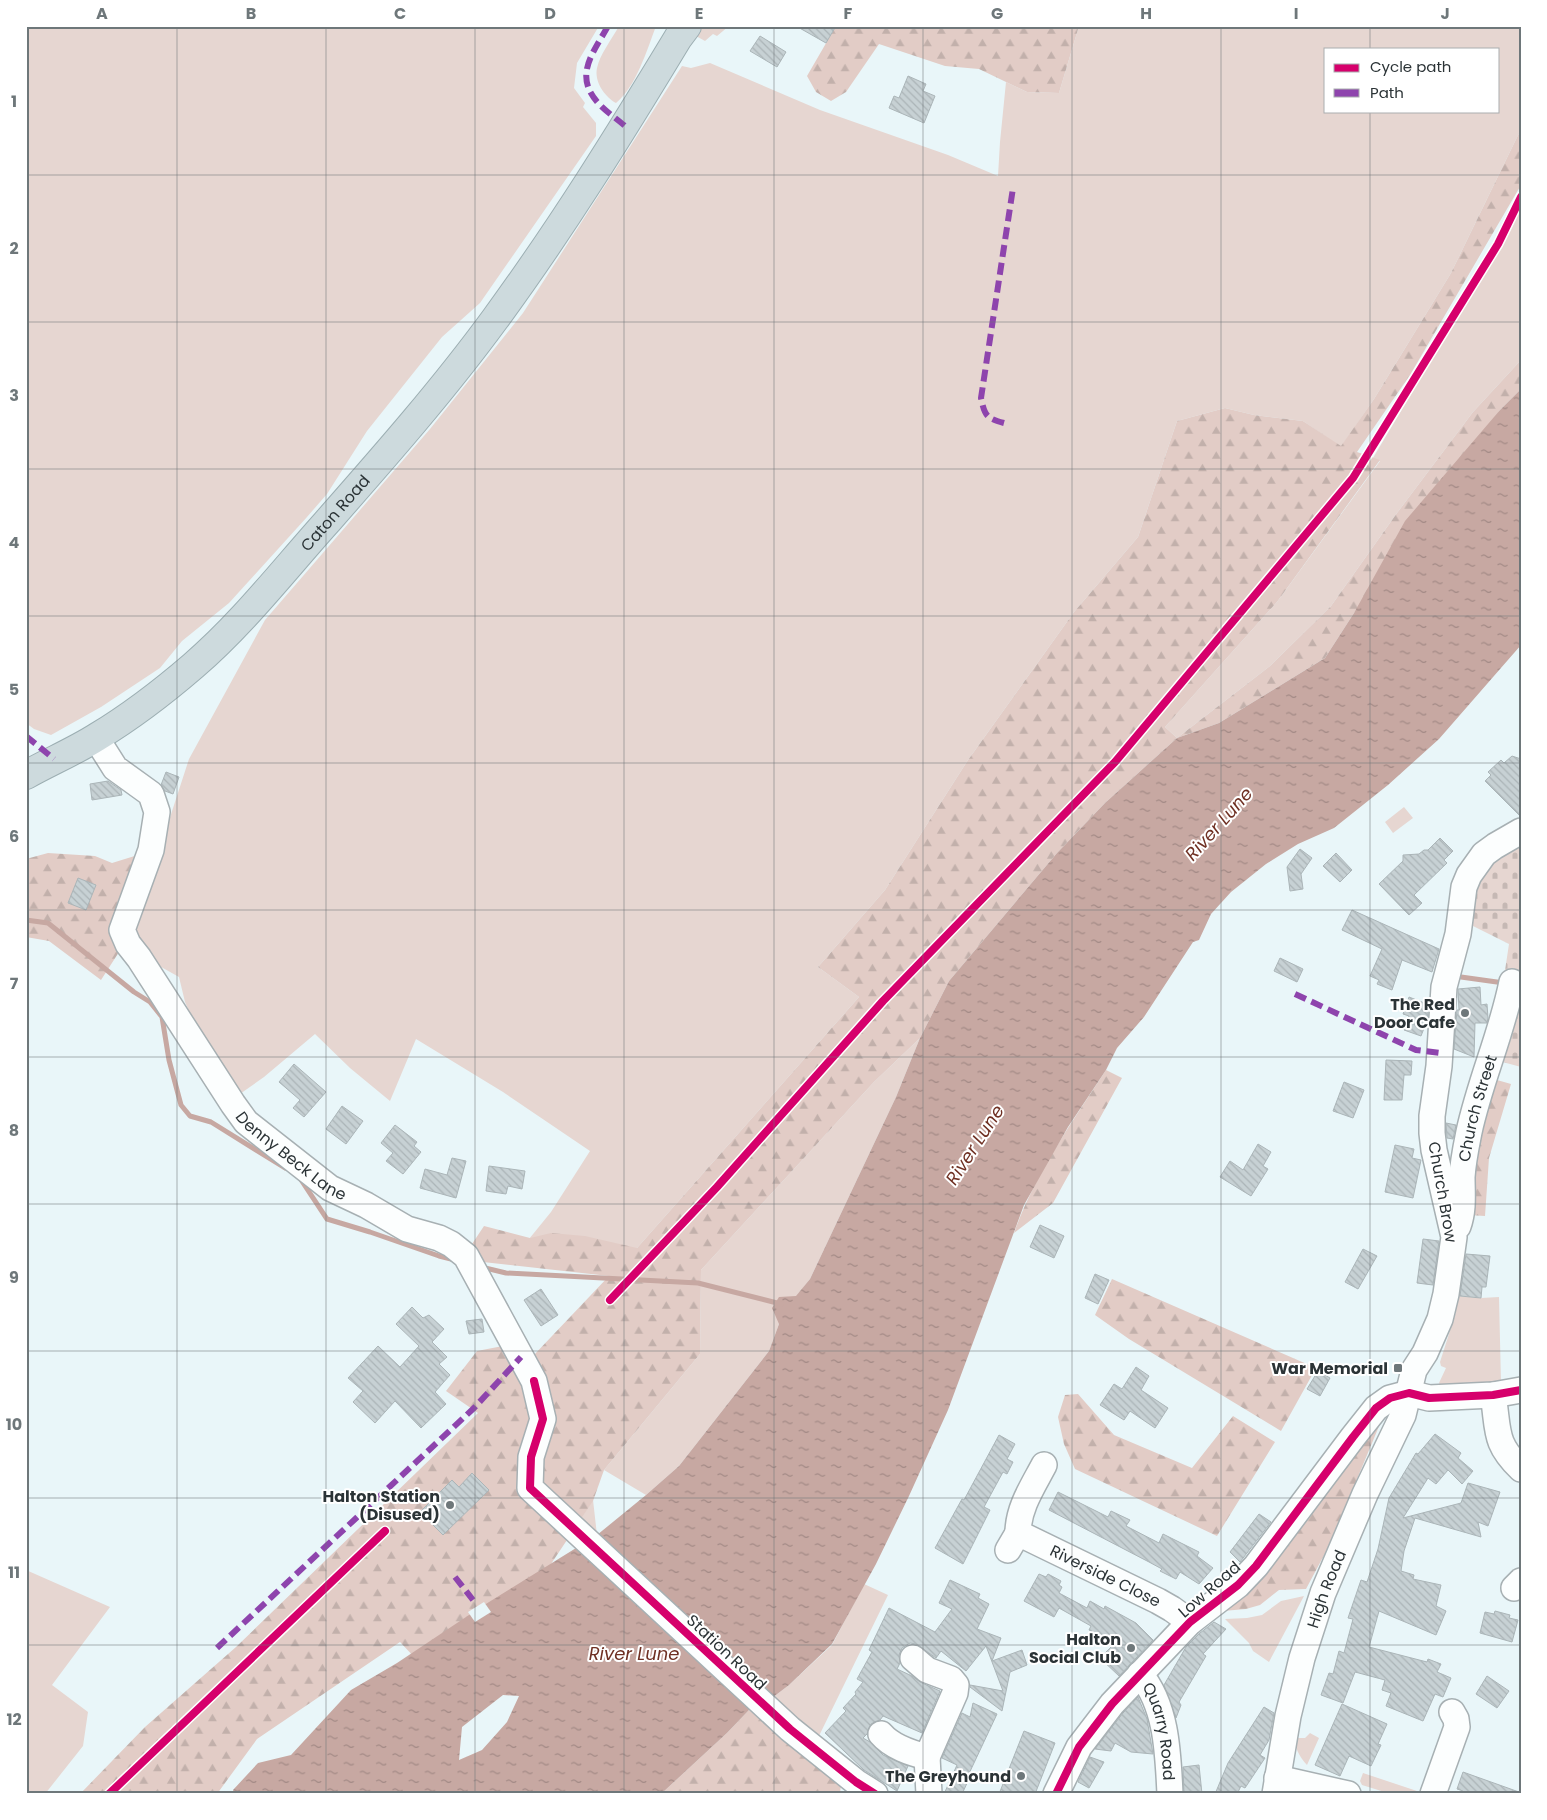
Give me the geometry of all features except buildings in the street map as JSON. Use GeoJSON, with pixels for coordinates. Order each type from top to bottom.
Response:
{"type":"FeatureCollection","features":[{"type":"Feature","properties":{"kind":"highway","name":"Caton Road"},"geometry":{"type":"LineString","coordinates":[[26,775],[96,738],[170,685],[218,643],[255,603],[447,381],[493,322],[529,272],[625,126],[682,30]]}},
{"type":"Feature","properties":{"kind":"street","name":"Denny Beck Lane"},"geometry":{"type":"LineString","coordinates":[[96,738],[115,768],[151,794],[157,812],[151,850],[122,930],[128,944],[139,958],[232,1104],[246,1122],[330,1188],[406,1229],[439,1238],[451,1244],[471,1266],[534,1381],[543,1419],[531,1457],[530,1488],[567,1523]]}},
{"type":"Feature","properties":{"kind":"street","name":"Church Brow"},"geometry":{"type":"LineString","coordinates":[[1409,1393],[1414,1370],[1425,1353],[1440,1319],[1446,1294],[1454,1237],[1434,1150],[1432,1116],[1439,1066],[1444,987],[1458,934],[1464,886],[1469,875],[1484,854],[1521,830]]}},
{"type":"Feature","properties":{"kind":"street","name":"Church Street"},"geometry":{"type":"LineString","coordinates":[[1454,1237],[1462,1208],[1464,1157],[1469,1130],[1506,1012],[1512,982]]}},
{"type":"Feature","properties":{"kind":"street"},"geometry":{"type":"LineString","coordinates":[[1409,1393],[1429,1398],[1493,1395],[1521,1390]]}},
{"type":"Feature","properties":{"kind":"street","name":"Low Road"},"geometry":{"type":"LineString","coordinates":[[1056,1794],[1066,1770],[1086,1736],[1112,1704],[1190,1622],[1238,1585],[1256,1566],[1376,1408],[1390,1398],[1409,1393]]}},
{"type":"Feature","properties":{"kind":"street","name":"High Road"},"geometry":{"type":"LineString","coordinates":[[1276,1786],[1288,1716],[1302,1658],[1323,1593],[1365,1494],[1403,1415],[1409,1393]]}},
{"type":"Feature","properties":{"kind":"street"},"geometry":{"type":"LineString","coordinates":[[1493,1395],[1501,1445],[1512,1461],[1521,1469]]}},
{"type":"Feature","properties":{"kind":"street","name":"Riverside Close"},"geometry":{"type":"LineString","coordinates":[[1044,1464],[1021,1511],[1013,1542],[1158,1601],[1190,1622]]}},
{"type":"Feature","properties":{"kind":"street","name":"Station Road"},"geometry":{"type":"LineString","coordinates":[[567,1523],[790,1729],[871,1793]]}},
{"type":"Feature","properties":{"kind":"street"},"geometry":{"type":"LineString","coordinates":[[913,1658],[927,1670],[963,1682],[955,1693],[927,1757],[929,1794]]}},
{"type":"Feature","properties":{"kind":"street","name":"Quarry Road"},"geometry":{"type":"LineString","coordinates":[[1140,1674],[1150,1687],[1158,1709],[1164,1734],[1170,1794]]}},
{"type":"Feature","properties":{"kind":"street"},"geometry":{"type":"LineString","coordinates":[[1433,1794],[1457,1728],[1456,1719],[1452,1712]]}},
{"type":"Feature","properties":{"kind":"street"},"geometry":{"type":"LineString","coordinates":[[881,1734],[890,1742],[912,1753],[927,1757]]}},
{"type":"Feature","properties":{"kind":"street"},"geometry":{"type":"LineString","coordinates":[[1276,1786],[1348,1794]]}},
{"type":"Feature","properties":{"kind":"green space"},"geometry":{"type":"Polygon","coordinates":[[[26,26],[599,26],[577,63],[574,88],[585,103],[583,107],[596,123],[596,136],[480,303],[442,337],[367,431],[327,494],[229,603],[182,641],[160,668],[101,707],[51,735],[34,729],[26,723],[26,26]]]}},
{"type":"Feature","properties":{"kind":"green space"},"geometry":{"type":"Polygon","coordinates":[[[619,26],[656,26],[635,78],[616,103],[601,88],[597,79],[597,68],[606,47],[619,26]]]}},
{"type":"Feature","properties":{"kind":"green space"},"geometry":{"type":"Polygon","coordinates":[[[703,26],[729,26],[717,36],[713,34],[705,41],[696,36],[703,26]]]}},
{"type":"Feature","properties":{"kind":"green space"},"geometry":{"type":"Polygon","coordinates":[[[836,26],[1079,26],[1059,93],[1027,92],[979,69],[945,66],[879,44],[846,92],[831,101],[816,92],[807,76],[836,26]]]}},
{"type":"Feature","properties":{"kind":"green space"},"geometry":{"type":"Polygon","coordinates":[[[1079,26],[1521,26],[1521,129],[1451,273],[1374,399],[1341,447],[1303,421],[1254,415],[1225,408],[1177,421],[1138,537],[1074,612],[968,760],[885,890],[818,967],[859,997],[637,1248],[516,1255],[551,1212],[590,1151],[503,1092],[416,1039],[390,1101],[350,1068],[315,1034],[264,1077],[237,1096],[196,1027],[185,1002],[179,977],[154,963],[133,931],[189,759],[265,620],[430,429],[523,313],[682,66],[691,68],[710,63],[820,110],[948,155],[998,176],[1006,82],[1027,92],[1059,93],[1079,26]]]}},
{"type":"Feature","properties":{"kind":"green space"},"geometry":{"type":"Polygon","coordinates":[[[1521,129],[1521,185],[1410,375],[1357,452],[1380,460],[1277,602],[1165,727],[1177,738],[1105,803],[1057,853],[949,981],[920,1038],[874,1082],[701,1270],[700,1354],[604,1470],[593,1501],[543,1576],[416,1659],[400,1642],[257,1739],[217,1794],[80,1794],[145,1727],[236,1647],[478,1413],[446,1391],[477,1351],[508,1345],[533,1356],[609,1276],[483,1262],[470,1247],[484,1226],[530,1238],[551,1233],[585,1236],[637,1248],[859,997],[818,967],[885,890],[968,760],[1074,612],[1138,537],[1177,421],[1225,408],[1254,415],[1303,421],[1341,446],[1374,399],[1451,273],[1521,129]]]}},
{"type":"Feature","properties":{"kind":"green space"},"geometry":{"type":"Polygon","coordinates":[[[1521,205],[1521,360],[1473,412],[1397,513],[1331,606],[1270,666],[1177,738],[1165,727],[1277,602],[1380,461],[1373,458],[1521,205]]]}},
{"type":"Feature","properties":{"kind":"green space"},"geometry":{"type":"Polygon","coordinates":[[[1521,360],[1521,389],[1500,410],[1354,613],[1325,658],[1219,723],[1177,738],[1270,666],[1331,606],[1397,513],[1473,412],[1521,360]]]}},
{"type":"Feature","properties":{"kind":"green space"},"geometry":{"type":"Polygon","coordinates":[[[1404,807],[1413,818],[1393,833],[1385,822],[1404,807]]]}},
{"type":"Feature","properties":{"kind":"green space"},"geometry":{"type":"Polygon","coordinates":[[[1521,843],[1521,1067],[1499,1061],[1504,977],[1509,944],[1469,924],[1476,889],[1488,866],[1521,843]]]}},
{"type":"Feature","properties":{"kind":"green space"},"geometry":{"type":"Polygon","coordinates":[[[154,850],[119,952],[101,980],[49,941],[26,937],[26,859],[48,853],[95,856],[112,863],[154,850]]]}},
{"type":"Feature","properties":{"kind":"green space"},"geometry":{"type":"Polygon","coordinates":[[[920,1038],[896,1097],[810,1279],[796,1297],[779,1297],[779,1324],[769,1351],[679,1466],[646,1495],[604,1470],[700,1354],[701,1270],[874,1082],[920,1038]]]}},
{"type":"Feature","properties":{"kind":"green space"},"geometry":{"type":"Polygon","coordinates":[[[1106,1070],[1122,1078],[1053,1203],[1014,1233],[1043,1169],[1106,1070]]]}},
{"type":"Feature","properties":{"kind":"green space"},"geometry":{"type":"Polygon","coordinates":[[[1490,1078],[1511,1084],[1489,1158],[1485,1216],[1468,1215],[1467,1173],[1490,1078]]]}},
{"type":"Feature","properties":{"kind":"green space"},"geometry":{"type":"Polygon","coordinates":[[[1112,1279],[1316,1368],[1281,1431],[1129,1339],[1095,1315],[1112,1279]]]}},
{"type":"Feature","properties":{"kind":"green space"},"geometry":{"type":"Polygon","coordinates":[[[1458,1296],[1499,1297],[1501,1383],[1440,1385],[1439,1383],[1446,1368],[1441,1366],[1440,1362],[1455,1315],[1458,1296]]]}},
{"type":"Feature","properties":{"kind":"green space"},"geometry":{"type":"Polygon","coordinates":[[[1078,1394],[1114,1435],[1192,1468],[1233,1416],[1275,1442],[1217,1536],[1075,1469],[1064,1444],[1058,1417],[1065,1395],[1078,1394]]]}},
{"type":"Feature","properties":{"kind":"green space"},"geometry":{"type":"Polygon","coordinates":[[[1382,1419],[1330,1544],[1306,1589],[1279,1590],[1260,1605],[1246,1609],[1223,1611],[1382,1419]]]}},
{"type":"Feature","properties":{"kind":"green space"},"geometry":{"type":"Polygon","coordinates":[[[593,1500],[597,1535],[580,1520],[593,1500]]]}},
{"type":"Feature","properties":{"kind":"green space"},"geometry":{"type":"Polygon","coordinates":[[[26,1570],[110,1607],[52,1685],[88,1712],[83,1746],[45,1794],[26,1794],[26,1570]]]}},
{"type":"Feature","properties":{"kind":"green space"},"geometry":{"type":"Polygon","coordinates":[[[864,1584],[888,1595],[817,1740],[772,1698],[789,1685],[832,1645],[864,1584]]]}},
{"type":"Feature","properties":{"kind":"green space"},"geometry":{"type":"Polygon","coordinates":[[[1304,1596],[1269,1662],[1253,1651],[1249,1643],[1225,1619],[1262,1615],[1281,1601],[1304,1596]]]}},
{"type":"Feature","properties":{"kind":"green space"},"geometry":{"type":"Polygon","coordinates":[[[749,1710],[784,1735],[841,1784],[840,1794],[661,1794],[749,1710]]]}},
{"type":"Feature","properties":{"kind":"green space"},"geometry":{"type":"Polygon","coordinates":[[[1310,1733],[1319,1738],[1307,1765],[1298,1752],[1296,1738],[1305,1738],[1310,1733]]]}},
{"type":"Feature","properties":{"kind":"green space"},"geometry":{"type":"Polygon","coordinates":[[[1363,1773],[1420,1792],[1419,1794],[1391,1794],[1362,1785],[1360,1781],[1363,1773]]]}},
{"type":"Feature","properties":{"kind":"water","name":"River Lune"},"geometry":{"type":"Polygon","coordinates":[[[1521,389],[1521,645],[1439,739],[1388,785],[1334,828],[1298,844],[1266,864],[1231,892],[1211,914],[1199,940],[1193,942],[1144,1017],[1117,1048],[1106,1070],[1068,1127],[1024,1205],[948,1410],[876,1564],[832,1644],[789,1685],[772,1698],[749,1710],[661,1794],[234,1794],[233,1790],[258,1763],[291,1755],[351,1690],[397,1663],[481,1607],[597,1535],[679,1466],[769,1351],[779,1324],[772,1308],[779,1297],[796,1296],[810,1279],[896,1097],[920,1038],[949,981],[1057,853],[1105,803],[1177,738],[1219,723],[1325,658],[1354,613],[1405,521],[1500,410],[1521,389]],[[503,1695],[462,1727],[459,1760],[482,1750],[507,1722],[519,1696],[503,1695]]]}},
{"type":"Feature","properties":{"kind":"pier"},"geometry":{"type":"Polygon","coordinates":[[[484,1602],[491,1612],[475,1622],[468,1612],[484,1602]]]}},
{"type":"Feature","properties":{"kind":"waterway"},"geometry":{"type":"LineString","coordinates":[[26,920],[48,923],[134,992],[150,1002],[162,1017],[169,1060],[181,1105],[190,1116],[211,1122],[285,1168]]}},
{"type":"Feature","properties":{"kind":"waterway"},"geometry":{"type":"LineString","coordinates":[[1461,977],[1504,983]]}},
{"type":"Feature","properties":{"kind":"waterway"},"geometry":{"type":"LineString","coordinates":[[300,1178],[327,1219],[455,1260]]}},
{"type":"Feature","properties":{"kind":"waterway"},"geometry":{"type":"LineString","coordinates":[[481,1267],[506,1273],[698,1283],[781,1304]]}},
{"type":"Feature","properties":{"kind":"marked path"},"geometry":{"type":"LineString","coordinates":[[608,26],[591,56],[586,76],[592,95],[601,106],[625,126]]}},
{"type":"Feature","properties":{"kind":"marked path"},"geometry":{"type":"LineString","coordinates":[[1004,423],[993,420],[985,413],[981,398],[1013,188]]}},
{"type":"Feature","properties":{"kind":"marked path"},"geometry":{"type":"LineString","coordinates":[[26,736],[54,759]]}},
{"type":"Feature","properties":{"kind":"marked path"},"geometry":{"type":"LineString","coordinates":[[1295,994],[1416,1050],[1440,1053]]}},
{"type":"Feature","properties":{"kind":"marked path"},"geometry":{"type":"LineString","coordinates":[[217,1648],[474,1408],[521,1357]]}},
{"type":"Feature","properties":{"kind":"marked path"},"geometry":{"type":"LineString","coordinates":[[455,1577],[473,1600]]}},
{"type":"Feature","properties":{"kind":"marked path"},"geometry":{"type":"LineString","coordinates":[[824,1794],[845,1794]]}},
{"type":"Feature","properties":{"kind":"cycle path"},"geometry":{"type":"LineString","coordinates":[[610,1300],[717,1187],[883,1001],[1115,762],[1353,478],[1498,244],[1521,197]]}},
{"type":"Feature","properties":{"kind":"cycle path"},"geometry":{"type":"LineString","coordinates":[[534,1381],[543,1419],[531,1457],[530,1488],[790,1729],[856,1782],[875,1794]]}},
{"type":"Feature","properties":{"kind":"cycle path"},"geometry":{"type":"LineString","coordinates":[[1056,1794],[1079,1747],[1112,1704],[1190,1622],[1238,1585],[1256,1566],[1376,1408],[1390,1398],[1409,1393],[1429,1398],[1493,1395],[1521,1390]]}},
{"type":"Feature","properties":{"kind":"cycle path"},"geometry":{"type":"LineString","coordinates":[[109,1794],[385,1531]]}},
{"type":"Feature","properties":{"kind":"place","name":"The Red Door Cafe"},"geometry":{"type":"Point","coordinates":[1465,1013]}},
{"type":"Feature","properties":{"kind":"place","name":"War Memorial"},"geometry":{"type":"Point","coordinates":[1398,1368]}},
{"type":"Feature","properties":{"kind":"place","name":"Halton Station (Disused)"},"geometry":{"type":"Point","coordinates":[450,1505]}},
{"type":"Feature","properties":{"kind":"place","name":"Halton Social Club"},"geometry":{"type":"Point","coordinates":[1131,1648]}},
{"type":"Feature","properties":{"kind":"place","name":"The Greyhound"},"geometry":{"type":"Point","coordinates":[1021,1776]}}]}
